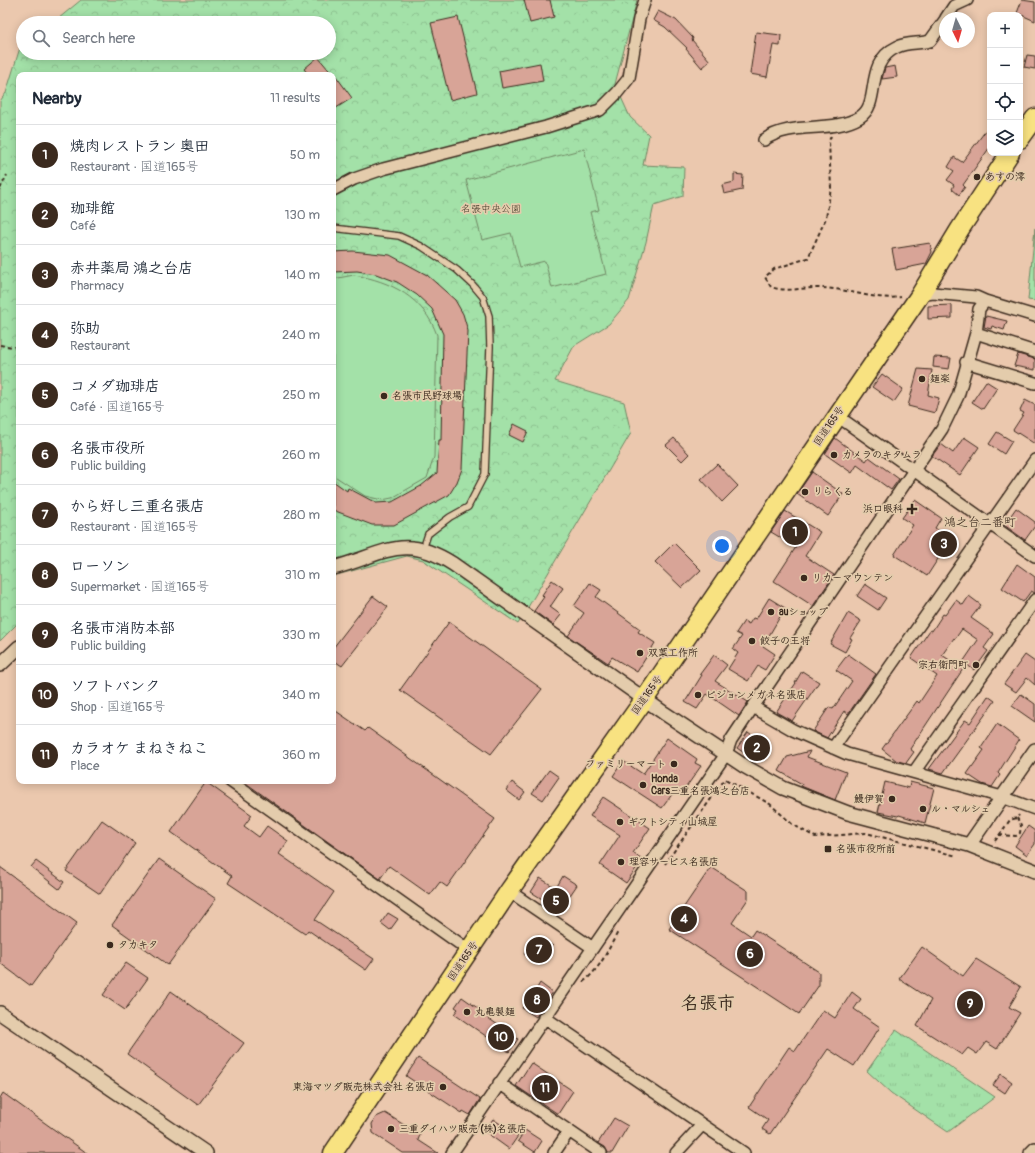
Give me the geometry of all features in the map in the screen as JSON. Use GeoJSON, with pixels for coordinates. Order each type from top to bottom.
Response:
{"type":"FeatureCollection","features":[{"type":"Feature","properties":{"kind":"highway"},"geometry":{"type":"LineString","coordinates":[[1023,135],[1035,118]]}},
{"type":"Feature","properties":{"kind":"highway","name":"国道165号"},"geometry":{"type":"LineString","coordinates":[[333,1153],[509,891],[644,700],[836,416],[920,295],[960,229],[1008,156]]}},
{"type":"Feature","properties":{"kind":"street"},"geometry":{"type":"LineString","coordinates":[[336,188],[354,179],[383,169],[546,127],[600,110],[629,78],[639,19],[645,0]]}},
{"type":"Feature","properties":{"kind":"street"},"geometry":{"type":"LineString","coordinates":[[950,12],[954,6],[967,0]]}},
{"type":"Feature","properties":{"kind":"street"},"geometry":{"type":"LineString","coordinates":[[764,140],[780,131],[840,123],[859,117],[867,110],[877,68],[886,55],[897,47],[930,41],[939,29]]}},
{"type":"Feature","properties":{"kind":"street"},"geometry":{"type":"LineString","coordinates":[[920,295],[933,293],[976,297],[1035,316]]}},
{"type":"Feature","properties":{"kind":"street"},"geometry":{"type":"LineString","coordinates":[[452,1153],[726,754],[731,740],[942,429],[958,396],[966,362],[976,333],[979,309],[985,301]]}},
{"type":"Feature","properties":{"kind":"street"},"geometry":{"type":"LineString","coordinates":[[976,333],[1035,352]]}},
{"type":"Feature","properties":{"kind":"street"},"geometry":{"type":"LineString","coordinates":[[966,362],[1035,383]]}},
{"type":"Feature","properties":{"kind":"street"},"geometry":{"type":"LineString","coordinates":[[836,416],[1035,556]]}},
{"type":"Feature","properties":{"kind":"street"},"geometry":{"type":"LineString","coordinates":[[833,748],[1035,460]]}},
{"type":"Feature","properties":{"kind":"street"},"geometry":{"type":"LineString","coordinates":[[336,567],[396,548],[423,549],[441,556],[644,700],[726,754],[783,788],[809,799],[874,821],[969,845],[1035,871]]}},
{"type":"Feature","properties":{"kind":"street"},"geometry":{"type":"LineString","coordinates":[[914,772],[1035,600]]}},
{"type":"Feature","properties":{"kind":"street"},"geometry":{"type":"LineString","coordinates":[[0,665],[16,650]]}},
{"type":"Feature","properties":{"kind":"street"},"geometry":{"type":"LineString","coordinates":[[753,707],[793,730],[860,758],[1002,797],[1030,807]]}},
{"type":"Feature","properties":{"kind":"street"},"geometry":{"type":"LineString","coordinates":[[969,845],[1035,750]]}},
{"type":"Feature","properties":{"kind":"street"},"geometry":{"type":"LineString","coordinates":[[234,784],[470,951]]}},
{"type":"Feature","properties":{"kind":"street"},"geometry":{"type":"LineString","coordinates":[[509,891],[593,948]]}},
{"type":"Feature","properties":{"kind":"street"},"geometry":{"type":"LineString","coordinates":[[0,1013],[206,1153]]}},
{"type":"Feature","properties":{"kind":"street"},"geometry":{"type":"LineString","coordinates":[[544,1017],[744,1153]]}},
{"type":"Feature","properties":{"kind":"street"},"geometry":{"type":"LineString","coordinates":[[499,1083],[601,1153]]}},
{"type":"Feature","properties":{"kind":"street"},"geometry":{"type":"LineString","coordinates":[[676,1153],[702,1125]]}},
{"type":"Feature","properties":{"kind":"street"},"geometry":{"type":"LineString","coordinates":[[554,1153],[569,1132]]}},
{"type":"Feature","properties":{"kind":"street"},"geometry":{"type":"LineString","coordinates":[[1030,1153],[1035,1148]]}},
{"type":"Feature","properties":{"kind":"lane"},"geometry":{"type":"LineString","coordinates":[[336,228],[399,236],[421,246],[457,270],[472,284],[483,297],[489,316],[490,348],[485,474],[468,507],[450,517],[428,534],[423,549]]}},
{"type":"Feature","properties":{"kind":"path"},"geometry":{"type":"LineString","coordinates":[[840,123],[829,141],[831,188],[826,218],[808,258],[774,269],[765,277],[771,287],[783,291],[819,288],[844,290],[892,299],[920,295]]}},
{"type":"Feature","properties":{"kind":"path"},"geometry":{"type":"LineString","coordinates":[[0,189],[7,175]]}},
{"type":"Feature","properties":{"kind":"path"},"geometry":{"type":"LineString","coordinates":[[0,345],[16,348]]}},
{"type":"Feature","properties":{"kind":"path"},"geometry":{"type":"LineString","coordinates":[[661,870],[725,779],[770,804],[792,824],[815,837],[866,833],[957,856]]}},
{"type":"Feature","properties":{"kind":"path"},"geometry":{"type":"LineString","coordinates":[[994,841],[1010,820],[1017,818],[1030,807]]}},
{"type":"Feature","properties":{"kind":"path"},"geometry":{"type":"LineString","coordinates":[[999,835],[1016,836],[1020,832],[1021,825],[1017,818]]}},
{"type":"Feature","properties":{"kind":"path"},"geometry":{"type":"LineString","coordinates":[[581,984],[592,975],[601,962],[621,926]]}},
{"type":"Feature","properties":{"kind":"green space","name":"名張中央公園"},"geometry":{"type":"Polygon","coordinates":[[[81,0],[637,0],[615,84],[630,117],[649,135],[643,165],[684,167],[683,196],[654,205],[646,242],[629,300],[609,324],[574,346],[555,381],[624,402],[631,433],[518,624],[423,560],[407,556],[336,575],[336,72],[16,72],[16,625],[0,641],[0,101],[6,93],[16,60],[336,60],[336,16],[62,16],[81,0]]]}},
{"type":"Feature","properties":{"kind":"green space"},"geometry":{"type":"Polygon","coordinates":[[[584,149],[599,210],[590,212],[606,274],[552,288],[545,261],[520,267],[511,233],[482,240],[466,180],[584,149]]]}},
{"type":"Feature","properties":{"kind":"green space"},"geometry":{"type":"Polygon","coordinates":[[[1035,228],[1035,301],[1028,300],[1035,228]]]}},
{"type":"Feature","properties":{"kind":"green space","name":"名張市民野球場"},"geometry":{"type":"Polygon","coordinates":[[[354,275],[381,282],[404,293],[415,301],[424,311],[437,335],[434,457],[427,478],[392,498],[382,500],[365,496],[336,477],[336,278],[354,275]]]}},
{"type":"Feature","properties":{"kind":"green space"},"geometry":{"type":"Polygon","coordinates":[[[896,1030],[995,1097],[948,1132],[891,1093],[867,1071],[896,1030]]]}},
{"type":"Feature","properties":{"kind":"building"},"geometry":{"type":"Polygon","coordinates":[[[524,0],[550,0],[554,17],[530,23],[524,0]]]}},
{"type":"Feature","properties":{"kind":"building"},"geometry":{"type":"Polygon","coordinates":[[[1022,0],[1035,2],[1035,21],[1023,16],[1023,12],[1017,12],[1022,0]]]}},
{"type":"Feature","properties":{"kind":"building"},"geometry":{"type":"Polygon","coordinates":[[[658,11],[676,20],[693,38],[692,40],[710,61],[702,68],[686,49],[687,48],[665,27],[653,20],[658,11]]]}},
{"type":"Feature","properties":{"kind":"building"},"geometry":{"type":"Polygon","coordinates":[[[458,17],[477,93],[450,100],[431,23],[458,17]]]}},
{"type":"Feature","properties":{"kind":"building"},"geometry":{"type":"Polygon","coordinates":[[[756,32],[781,35],[780,46],[773,45],[767,77],[750,74],[756,32]]]}},
{"type":"Feature","properties":{"kind":"building"},"geometry":{"type":"Polygon","coordinates":[[[1027,55],[1035,56],[1035,69],[1024,67],[1027,55]]]}},
{"type":"Feature","properties":{"kind":"building"},"geometry":{"type":"Polygon","coordinates":[[[314,60],[320,60],[330,72],[306,72],[304,69],[314,60]]]}},
{"type":"Feature","properties":{"kind":"building"},"geometry":{"type":"Polygon","coordinates":[[[540,63],[543,81],[502,88],[499,71],[540,63]]]}},
{"type":"Feature","properties":{"kind":"building"},"geometry":{"type":"Polygon","coordinates":[[[895,66],[897,77],[882,79],[885,68],[895,66]]]}},
{"type":"Feature","properties":{"kind":"building"},"geometry":{"type":"Polygon","coordinates":[[[336,76],[352,98],[336,108],[336,76]]]}},
{"type":"Feature","properties":{"kind":"building"},"geometry":{"type":"Polygon","coordinates":[[[987,129],[987,151],[963,185],[965,187],[959,195],[952,189],[954,185],[947,180],[954,171],[948,167],[954,157],[962,162],[987,129]]]}},
{"type":"Feature","properties":{"kind":"building"},"geometry":{"type":"Polygon","coordinates":[[[734,174],[743,175],[742,190],[724,194],[722,185],[734,182],[734,174]]]}},
{"type":"Feature","properties":{"kind":"building"},"geometry":{"type":"Polygon","coordinates":[[[930,243],[932,252],[926,264],[896,270],[892,249],[930,243]]]}},
{"type":"Feature","properties":{"kind":"building"},"geometry":{"type":"Polygon","coordinates":[[[353,251],[390,255],[427,275],[455,300],[463,314],[468,331],[462,469],[457,482],[449,495],[394,525],[372,525],[336,511],[336,483],[347,491],[348,488],[376,503],[392,502],[421,486],[437,473],[439,440],[441,440],[443,334],[432,309],[417,295],[397,282],[376,274],[357,271],[336,272],[336,252],[353,251]]]}},
{"type":"Feature","properties":{"kind":"building"},"geometry":{"type":"Polygon","coordinates":[[[952,305],[952,318],[928,319],[928,306],[952,305]]]}},
{"type":"Feature","properties":{"kind":"building"},"geometry":{"type":"Polygon","coordinates":[[[986,316],[1007,321],[1004,330],[992,326],[991,329],[984,327],[986,316]]]}},
{"type":"Feature","properties":{"kind":"building"},"geometry":{"type":"Polygon","coordinates":[[[1018,354],[1035,359],[1035,370],[1014,366],[1018,354]]]}},
{"type":"Feature","properties":{"kind":"building"},"geometry":{"type":"Polygon","coordinates":[[[934,357],[951,358],[949,369],[933,367],[934,357]]]}},
{"type":"Feature","properties":{"kind":"building"},"geometry":{"type":"Polygon","coordinates":[[[918,369],[932,370],[928,395],[939,398],[935,413],[908,406],[918,369]]]}},
{"type":"Feature","properties":{"kind":"building"},"geometry":{"type":"Polygon","coordinates":[[[882,374],[903,389],[894,402],[872,387],[882,374]]]}},
{"type":"Feature","properties":{"kind":"building"},"geometry":{"type":"Polygon","coordinates":[[[986,381],[997,388],[983,409],[972,402],[986,381]]]}},
{"type":"Feature","properties":{"kind":"building"},"geometry":{"type":"Polygon","coordinates":[[[1025,400],[1035,405],[1035,444],[1013,430],[1024,413],[1020,411],[1025,400]]]}},
{"type":"Feature","properties":{"kind":"building"},"geometry":{"type":"Polygon","coordinates":[[[514,424],[528,431],[523,442],[509,435],[514,424]]]}},
{"type":"Feature","properties":{"kind":"building"},"geometry":{"type":"Polygon","coordinates":[[[997,432],[1012,441],[1004,454],[989,444],[997,432]]]}},
{"type":"Feature","properties":{"kind":"building"},"geometry":{"type":"Polygon","coordinates":[[[964,437],[979,447],[960,475],[932,456],[941,444],[953,453],[964,437]]]}},
{"type":"Feature","properties":{"kind":"building"},"geometry":{"type":"Polygon","coordinates":[[[674,438],[689,454],[682,461],[666,445],[674,438]]]}},
{"type":"Feature","properties":{"kind":"building"},"geometry":{"type":"Polygon","coordinates":[[[835,438],[866,461],[869,457],[899,479],[891,490],[857,465],[852,473],[825,454],[835,438]]]}},
{"type":"Feature","properties":{"kind":"building"},"geometry":{"type":"Polygon","coordinates":[[[717,464],[738,486],[722,502],[701,479],[717,464]]]}},
{"type":"Feature","properties":{"kind":"building"},"geometry":{"type":"Polygon","coordinates":[[[812,472],[843,494],[828,516],[797,494],[812,472]]]}},
{"type":"Feature","properties":{"kind":"building"},"geometry":{"type":"Polygon","coordinates":[[[915,500],[941,518],[935,528],[957,543],[951,552],[945,548],[927,576],[894,555],[913,525],[902,518],[915,500]]]}},
{"type":"Feature","properties":{"kind":"building"},"geometry":{"type":"Polygon","coordinates":[[[1016,508],[1035,522],[1035,526],[1025,540],[1004,525],[1016,508]]]}},
{"type":"Feature","properties":{"kind":"building","name":"リカーマウンテン"},"geometry":{"type":"Polygon","coordinates":[[[785,511],[820,532],[805,556],[834,575],[813,606],[774,581],[796,547],[771,532],[785,511]]]}},
{"type":"Feature","properties":{"kind":"building"},"geometry":{"type":"Polygon","coordinates":[[[674,543],[701,570],[682,588],[655,562],[674,543]]]}},
{"type":"Feature","properties":{"kind":"building"},"geometry":{"type":"Polygon","coordinates":[[[1017,564],[1035,577],[1035,593],[1031,591],[1023,602],[1002,588],[1017,564]]]}},
{"type":"Feature","properties":{"kind":"building"},"geometry":{"type":"Polygon","coordinates":[[[552,580],[563,588],[550,607],[561,615],[553,625],[534,611],[544,597],[542,595],[552,580]]]}},
{"type":"Feature","properties":{"kind":"building"},"geometry":{"type":"Polygon","coordinates":[[[590,583],[601,590],[596,597],[640,629],[638,632],[655,643],[637,672],[612,657],[608,663],[568,636],[584,613],[574,606],[590,583]]]}},
{"type":"Feature","properties":{"kind":"building"},"geometry":{"type":"Polygon","coordinates":[[[865,584],[886,598],[878,610],[857,596],[865,584]]]}},
{"type":"Feature","properties":{"kind":"building"},"geometry":{"type":"Polygon","coordinates":[[[373,596],[388,607],[342,666],[336,662],[336,644],[373,596]]]}},
{"type":"Feature","properties":{"kind":"building"},"geometry":{"type":"Polygon","coordinates":[[[969,596],[981,605],[971,618],[994,634],[984,648],[988,651],[974,670],[963,662],[978,640],[962,629],[955,639],[954,638],[942,655],[963,669],[910,749],[914,752],[906,763],[897,761],[882,749],[917,701],[919,703],[937,676],[911,658],[930,630],[932,631],[943,614],[945,615],[956,600],[963,605],[969,596]]]}},
{"type":"Feature","properties":{"kind":"building"},"geometry":{"type":"Polygon","coordinates":[[[769,598],[785,608],[763,646],[775,654],[765,670],[758,666],[748,681],[728,669],[738,653],[733,649],[742,636],[736,633],[744,621],[749,624],[753,618],[756,619],[769,598]]]}},
{"type":"Feature","properties":{"kind":"building"},"geometry":{"type":"Polygon","coordinates":[[[848,613],[861,621],[850,638],[852,639],[845,652],[830,644],[848,613]]]}},
{"type":"Feature","properties":{"kind":"building"},"geometry":{"type":"Polygon","coordinates":[[[449,622],[542,689],[491,754],[400,690],[449,622]]]}},
{"type":"Feature","properties":{"kind":"building"},"geometry":{"type":"Polygon","coordinates":[[[848,654],[876,674],[848,714],[844,711],[827,738],[813,731],[829,707],[833,709],[852,681],[836,670],[848,654]]]}},
{"type":"Feature","properties":{"kind":"building"},"geometry":{"type":"Polygon","coordinates":[[[714,655],[727,665],[715,681],[748,702],[739,716],[707,694],[697,709],[685,702],[702,675],[700,674],[714,655]]]}},
{"type":"Feature","properties":{"kind":"building"},"geometry":{"type":"Polygon","coordinates":[[[1025,655],[1035,662],[1035,685],[1027,678],[1016,692],[1004,684],[1025,655]]]}},
{"type":"Feature","properties":{"kind":"building"},"geometry":{"type":"Polygon","coordinates":[[[802,671],[819,682],[792,721],[776,712],[796,683],[802,671]]]}},
{"type":"Feature","properties":{"kind":"building"},"geometry":{"type":"Polygon","coordinates":[[[1021,694],[1035,704],[1035,722],[1012,706],[1021,694]]]}},
{"type":"Feature","properties":{"kind":"building"},"geometry":{"type":"Polygon","coordinates":[[[988,696],[995,701],[943,773],[929,769],[965,720],[970,723],[988,696]]]}},
{"type":"Feature","properties":{"kind":"building"},"geometry":{"type":"Polygon","coordinates":[[[336,711],[365,731],[368,728],[495,819],[447,887],[440,882],[430,895],[389,866],[380,879],[247,784],[336,784],[336,711]]]}},
{"type":"Feature","properties":{"kind":"building"},"geometry":{"type":"Polygon","coordinates":[[[997,724],[1019,740],[998,773],[1000,775],[992,787],[982,784],[967,774],[984,750],[981,748],[997,724]]]}},
{"type":"Feature","properties":{"kind":"building"},"geometry":{"type":"Polygon","coordinates":[[[748,732],[768,746],[757,762],[737,748],[748,732]]]}},
{"type":"Feature","properties":{"kind":"building"},"geometry":{"type":"Polygon","coordinates":[[[667,738],[697,759],[695,763],[701,766],[682,793],[676,789],[662,808],[613,776],[623,761],[643,774],[667,738]]]}},
{"type":"Feature","properties":{"kind":"building"},"geometry":{"type":"Polygon","coordinates":[[[810,751],[807,757],[846,772],[835,800],[801,786],[802,784],[779,771],[787,757],[810,751]]]}},
{"type":"Feature","properties":{"kind":"building"},"geometry":{"type":"Polygon","coordinates":[[[549,770],[559,777],[543,800],[532,793],[549,770]]]}},
{"type":"Feature","properties":{"kind":"building"},"geometry":{"type":"Polygon","coordinates":[[[512,782],[525,792],[519,800],[506,790],[512,782]]]}},
{"type":"Feature","properties":{"kind":"building"},"geometry":{"type":"Polygon","coordinates":[[[885,782],[909,788],[910,782],[934,788],[925,823],[899,815],[878,812],[885,782]]]}},
{"type":"Feature","properties":{"kind":"building"},"geometry":{"type":"Polygon","coordinates":[[[205,784],[209,784],[252,815],[244,826],[259,837],[267,826],[288,841],[279,854],[334,892],[315,920],[374,959],[366,970],[308,930],[305,934],[228,883],[232,876],[171,832],[205,784]]]}},
{"type":"Feature","properties":{"kind":"building"},"geometry":{"type":"Polygon","coordinates":[[[603,797],[650,828],[633,853],[642,860],[626,883],[600,865],[620,835],[590,816],[603,797]]]}},
{"type":"Feature","properties":{"kind":"building"},"geometry":{"type":"Polygon","coordinates":[[[102,820],[135,843],[100,894],[66,871],[102,820]]]}},
{"type":"Feature","properties":{"kind":"building"},"geometry":{"type":"Polygon","coordinates":[[[1028,826],[1035,831],[1035,844],[1027,855],[1015,846],[1028,826]]]}},
{"type":"Feature","properties":{"kind":"building"},"geometry":{"type":"Polygon","coordinates":[[[159,859],[216,899],[168,965],[112,925],[159,859]]]}},
{"type":"Feature","properties":{"kind":"building"},"geometry":{"type":"Polygon","coordinates":[[[36,861],[64,882],[59,889],[31,867],[36,861]]]}},
{"type":"Feature","properties":{"kind":"building"},"geometry":{"type":"Polygon","coordinates":[[[0,867],[77,923],[31,986],[0,963],[0,867]]]}},
{"type":"Feature","properties":{"kind":"building"},"geometry":{"type":"Polygon","coordinates":[[[711,867],[748,891],[748,899],[732,923],[751,936],[755,930],[819,972],[819,985],[799,1014],[669,929],[711,867]]]}},
{"type":"Feature","properties":{"kind":"building"},"geometry":{"type":"Polygon","coordinates":[[[563,876],[577,885],[560,910],[531,892],[540,878],[556,888],[563,876]]]}},
{"type":"Feature","properties":{"kind":"building"},"geometry":{"type":"Polygon","coordinates":[[[388,913],[398,919],[390,930],[381,923],[388,913]]]}},
{"type":"Feature","properties":{"kind":"building"},"geometry":{"type":"Polygon","coordinates":[[[537,935],[553,946],[541,965],[524,954],[537,935]]]}},
{"type":"Feature","properties":{"kind":"building"},"geometry":{"type":"Polygon","coordinates":[[[922,947],[963,976],[976,959],[1021,987],[1009,1007],[1020,1013],[997,1049],[986,1042],[977,1054],[968,1048],[962,1055],[917,1026],[931,1000],[899,979],[922,947]]]}},
{"type":"Feature","properties":{"kind":"building"},"geometry":{"type":"Polygon","coordinates":[[[126,963],[148,978],[125,1010],[103,995],[126,963]]]}},
{"type":"Feature","properties":{"kind":"building"},"geometry":{"type":"Polygon","coordinates":[[[540,983],[552,992],[536,1017],[522,1008],[534,989],[536,990],[540,983]]]}},
{"type":"Feature","properties":{"kind":"building"},"geometry":{"type":"Polygon","coordinates":[[[171,991],[244,1043],[198,1105],[127,1054],[171,991]]]}},
{"type":"Feature","properties":{"kind":"building"},"geometry":{"type":"Polygon","coordinates":[[[852,992],[861,999],[854,1009],[880,1027],[854,1066],[828,1049],[770,1134],[762,1129],[768,1120],[749,1107],[789,1047],[795,1051],[823,1010],[835,1018],[852,992]]]}},
{"type":"Feature","properties":{"kind":"building"},"geometry":{"type":"Polygon","coordinates":[[[462,997],[479,1009],[478,1011],[518,1039],[509,1052],[454,1014],[458,1009],[455,1007],[462,997]]]}},
{"type":"Feature","properties":{"kind":"building","name":"東海マツダ販売株式会社 名張店"},"geometry":{"type":"Polygon","coordinates":[[[418,1058],[480,1099],[470,1115],[463,1111],[462,1113],[406,1076],[418,1058]]]}},
{"type":"Feature","properties":{"kind":"building"},"geometry":{"type":"Polygon","coordinates":[[[531,1063],[573,1091],[558,1114],[516,1086],[531,1063]]]}},
{"type":"Feature","properties":{"kind":"building"},"geometry":{"type":"Polygon","coordinates":[[[1001,1074],[1012,1082],[1005,1093],[993,1085],[1001,1074]]]}},
{"type":"Feature","properties":{"kind":"building"},"geometry":{"type":"Polygon","coordinates":[[[3,1093],[87,1153],[0,1153],[0,1098],[3,1093]]]}},
{"type":"Feature","properties":{"kind":"building","name":"三重ダイハツ販売 (株)名張店"},"geometry":{"type":"Polygon","coordinates":[[[385,1113],[420,1135],[418,1140],[438,1153],[403,1153],[373,1133],[372,1124],[376,1117],[385,1113]]]}},
{"type":"Feature","properties":{"kind":"building"},"geometry":{"type":"Polygon","coordinates":[[[614,1118],[628,1126],[612,1153],[608,1153],[605,1147],[598,1143],[614,1118]]]}},
{"type":"Feature","properties":{"kind":"building"},"geometry":{"type":"Polygon","coordinates":[[[493,1119],[518,1136],[509,1149],[484,1131],[493,1119]]]}},
{"type":"Feature","properties":{"kind":"building"},"geometry":{"type":"Polygon","coordinates":[[[525,1130],[542,1141],[535,1152],[518,1141],[525,1130]]]}},
{"type":"Feature","properties":{"kind":"place","name":"あすの澪"},"geometry":{"type":"Point","coordinates":[977,177]}},
{"type":"Feature","properties":{"kind":"place","name":"麺楽"},"geometry":{"type":"Point","coordinates":[922,379]}},
{"type":"Feature","properties":{"kind":"place","name":"名張市民野球場"},"geometry":{"type":"Point","coordinates":[384,396]}},
{"type":"Feature","properties":{"kind":"place","name":"カメラのキタムラ"},"geometry":{"type":"Point","coordinates":[834,455]}},
{"type":"Feature","properties":{"kind":"place","name":"りらくる"},"geometry":{"type":"Point","coordinates":[805,492]}},
{"type":"Feature","properties":{"kind":"place","name":"浜口眼科"},"geometry":{"type":"Point","coordinates":[912,509]}},
{"type":"Feature","properties":{"kind":"place","name":"焼肉レストラン 奥田"},"geometry":{"type":"Point","coordinates":[795,532]}},
{"type":"Feature","properties":{"kind":"place","name":"赤井薬局 鴻之台店"},"geometry":{"type":"Point","coordinates":[944,544]}},
{"type":"Feature","properties":{"kind":"place","name":"リカーマウンテン"},"geometry":{"type":"Point","coordinates":[804,578]}},
{"type":"Feature","properties":{"kind":"place","name":"auショップ"},"geometry":{"type":"Point","coordinates":[771,612]}},
{"type":"Feature","properties":{"kind":"place","name":"餃子の王将"},"geometry":{"type":"Point","coordinates":[752,641]}},
{"type":"Feature","properties":{"kind":"place","name":"双葉工作所"},"geometry":{"type":"Point","coordinates":[640,653]}},
{"type":"Feature","properties":{"kind":"place","name":"宗右衛門町"},"geometry":{"type":"Point","coordinates":[976,665]}},
{"type":"Feature","properties":{"kind":"place","name":"ビジョンメガネ名張店"},"geometry":{"type":"Point","coordinates":[698,695]}},
{"type":"Feature","properties":{"kind":"place","name":"珈琲館"},"geometry":{"type":"Point","coordinates":[757,748]}},
{"type":"Feature","properties":{"kind":"place","name":"ファミリーマート"},"geometry":{"type":"Point","coordinates":[674,764]}},
{"type":"Feature","properties":{"kind":"place","name":"Honda Cars三重名張鴻之台店"},"geometry":{"type":"Point","coordinates":[643,785]}},
{"type":"Feature","properties":{"kind":"place","name":"鰻伊賀"},"geometry":{"type":"Point","coordinates":[892,799]}},
{"type":"Feature","properties":{"kind":"place","name":"ル・マルシェ"},"geometry":{"type":"Point","coordinates":[923,809]}},
{"type":"Feature","properties":{"kind":"place","name":"ギフトシティ山城屋"},"geometry":{"type":"Point","coordinates":[620,822]}},
{"type":"Feature","properties":{"kind":"place","name":"名張市役所前"},"geometry":{"type":"Point","coordinates":[828,849]}},
{"type":"Feature","properties":{"kind":"place","name":"理容サービス名張店"},"geometry":{"type":"Point","coordinates":[621,862]}},
{"type":"Feature","properties":{"kind":"place","name":"コメダ珈琲店"},"geometry":{"type":"Point","coordinates":[556,901]}},
{"type":"Feature","properties":{"kind":"place","name":"弥助"},"geometry":{"type":"Point","coordinates":[684,919]}},
{"type":"Feature","properties":{"kind":"place","name":"タカキタ"},"geometry":{"type":"Point","coordinates":[110,945]}},
{"type":"Feature","properties":{"kind":"place","name":"から好し三重名張店"},"geometry":{"type":"Point","coordinates":[539,950]}},
{"type":"Feature","properties":{"kind":"place","name":"名張市役所"},"geometry":{"type":"Point","coordinates":[750,954]}},
{"type":"Feature","properties":{"kind":"place","name":"ローソン"},"geometry":{"type":"Point","coordinates":[537,1000]}},
{"type":"Feature","properties":{"kind":"place","name":"名張市消防本部"},"geometry":{"type":"Point","coordinates":[970,1004]}},
{"type":"Feature","properties":{"kind":"place","name":"丸亀製麺"},"geometry":{"type":"Point","coordinates":[467,1012]}},
{"type":"Feature","properties":{"kind":"place","name":"ソフトバンク"},"geometry":{"type":"Point","coordinates":[501,1037]}},
{"type":"Feature","properties":{"kind":"place","name":"東海マツダ販売株式会社 名張店"},"geometry":{"type":"Point","coordinates":[443,1087]}},
{"type":"Feature","properties":{"kind":"place","name":"カラオケ まねきねこ"},"geometry":{"type":"Point","coordinates":[545,1088]}},
{"type":"Feature","properties":{"kind":"place","name":"三重ダイハツ販売 (株)名張店"},"geometry":{"type":"Point","coordinates":[391,1129]}},
{"type":"Feature","properties":{"kind":"district","name":"鴻之台二番町"},"geometry":{"type":"Point","coordinates":[980,522]}},
{"type":"Feature","properties":{"kind":"district","name":"名張市"},"geometry":{"type":"Point","coordinates":[708,1003]}}]}
